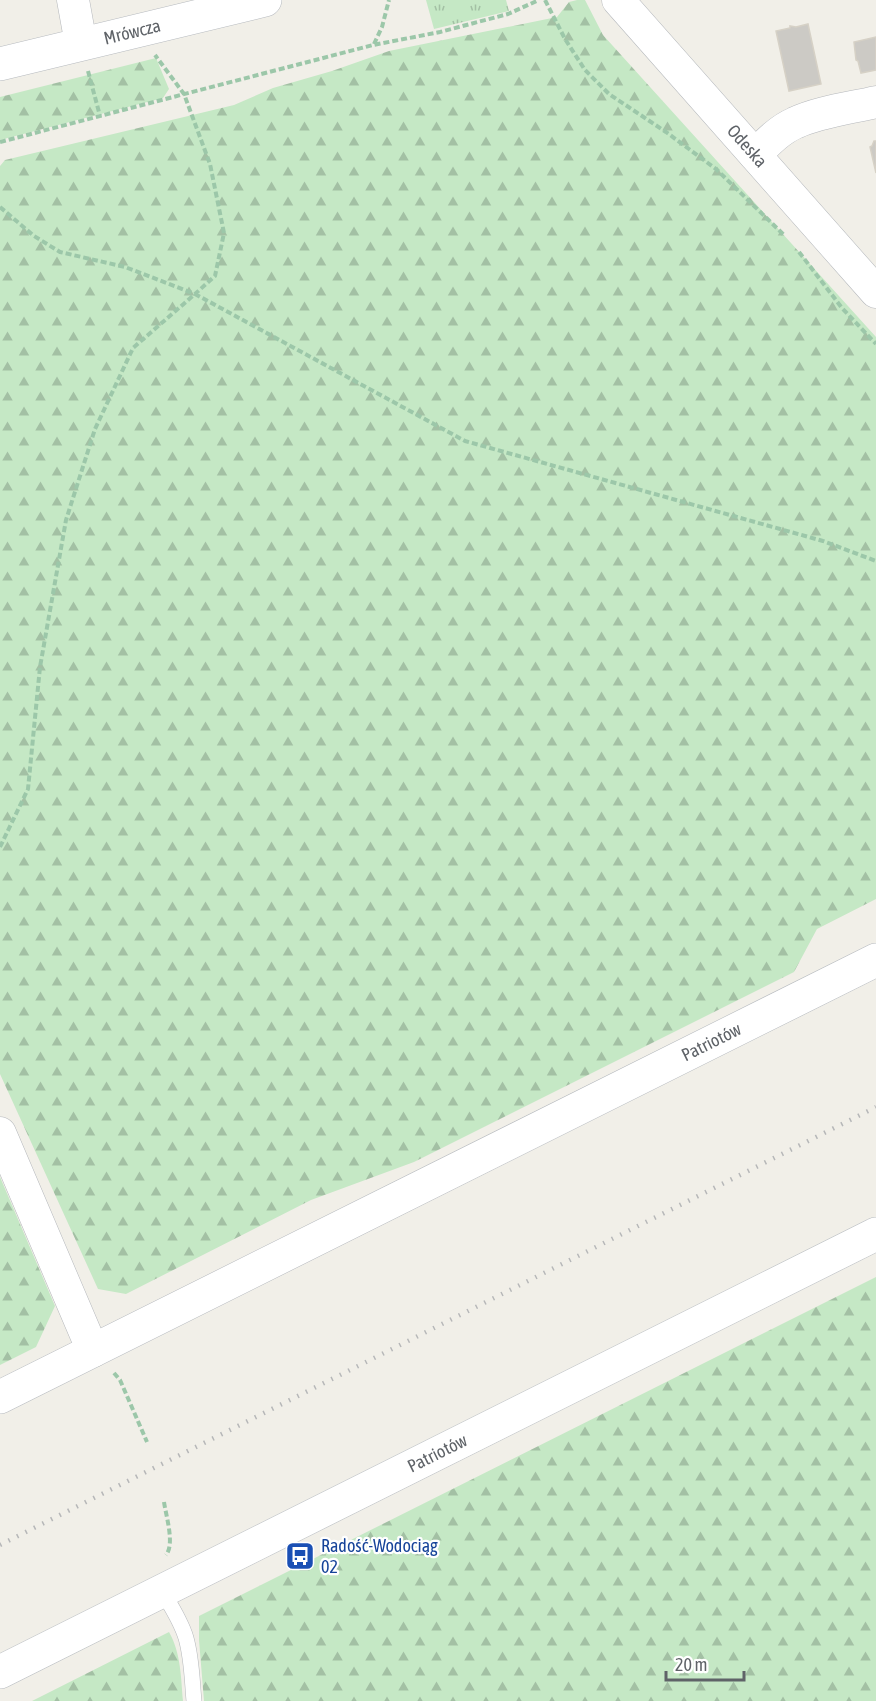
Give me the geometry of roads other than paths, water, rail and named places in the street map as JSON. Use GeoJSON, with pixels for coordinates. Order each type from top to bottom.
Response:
{"type":"FeatureCollection","features":[{"type":"Feature","properties":{"kind":"main road","name":"Mrówcza"},"geometry":{"type":"LineString","coordinates":[[0,64],[265,0]]}},
{"type":"Feature","properties":{"kind":"main road","name":"Patriotów"},"geometry":{"type":"LineString","coordinates":[[0,1397],[876,960]]}},
{"type":"Feature","properties":{"kind":"main road","name":"Patriotów"},"geometry":{"type":"LineString","coordinates":[[0,1672],[876,1234]]}},
{"type":"Feature","properties":{"kind":"street"},"geometry":{"type":"LineString","coordinates":[[73,0],[81,44]]}},
{"type":"Feature","properties":{"kind":"street","name":"Odeska"},"geometry":{"type":"LineString","coordinates":[[618,0],[876,291]]}},
{"type":"Feature","properties":{"kind":"street"},"geometry":{"type":"LineString","coordinates":[[755,155],[771,139],[794,123],[817,115],[876,102]]}},
{"type":"Feature","properties":{"kind":"street"},"geometry":{"type":"LineString","coordinates":[[0,1133],[93,1351]]}},
{"type":"Feature","properties":{"kind":"lane"},"geometry":{"type":"LineString","coordinates":[[162,1591],[180,1622],[186,1638],[191,1660],[194,1701]]}},
{"type":"Feature","properties":{"kind":"railway"},"geometry":{"type":"LineString","coordinates":[[0,1545],[876,1107]]}},
{"type":"Feature","properties":{"kind":"place","name":"Radość-Wodociąg 02"},"geometry":{"type":"Point","coordinates":[300,1556]}}]}
